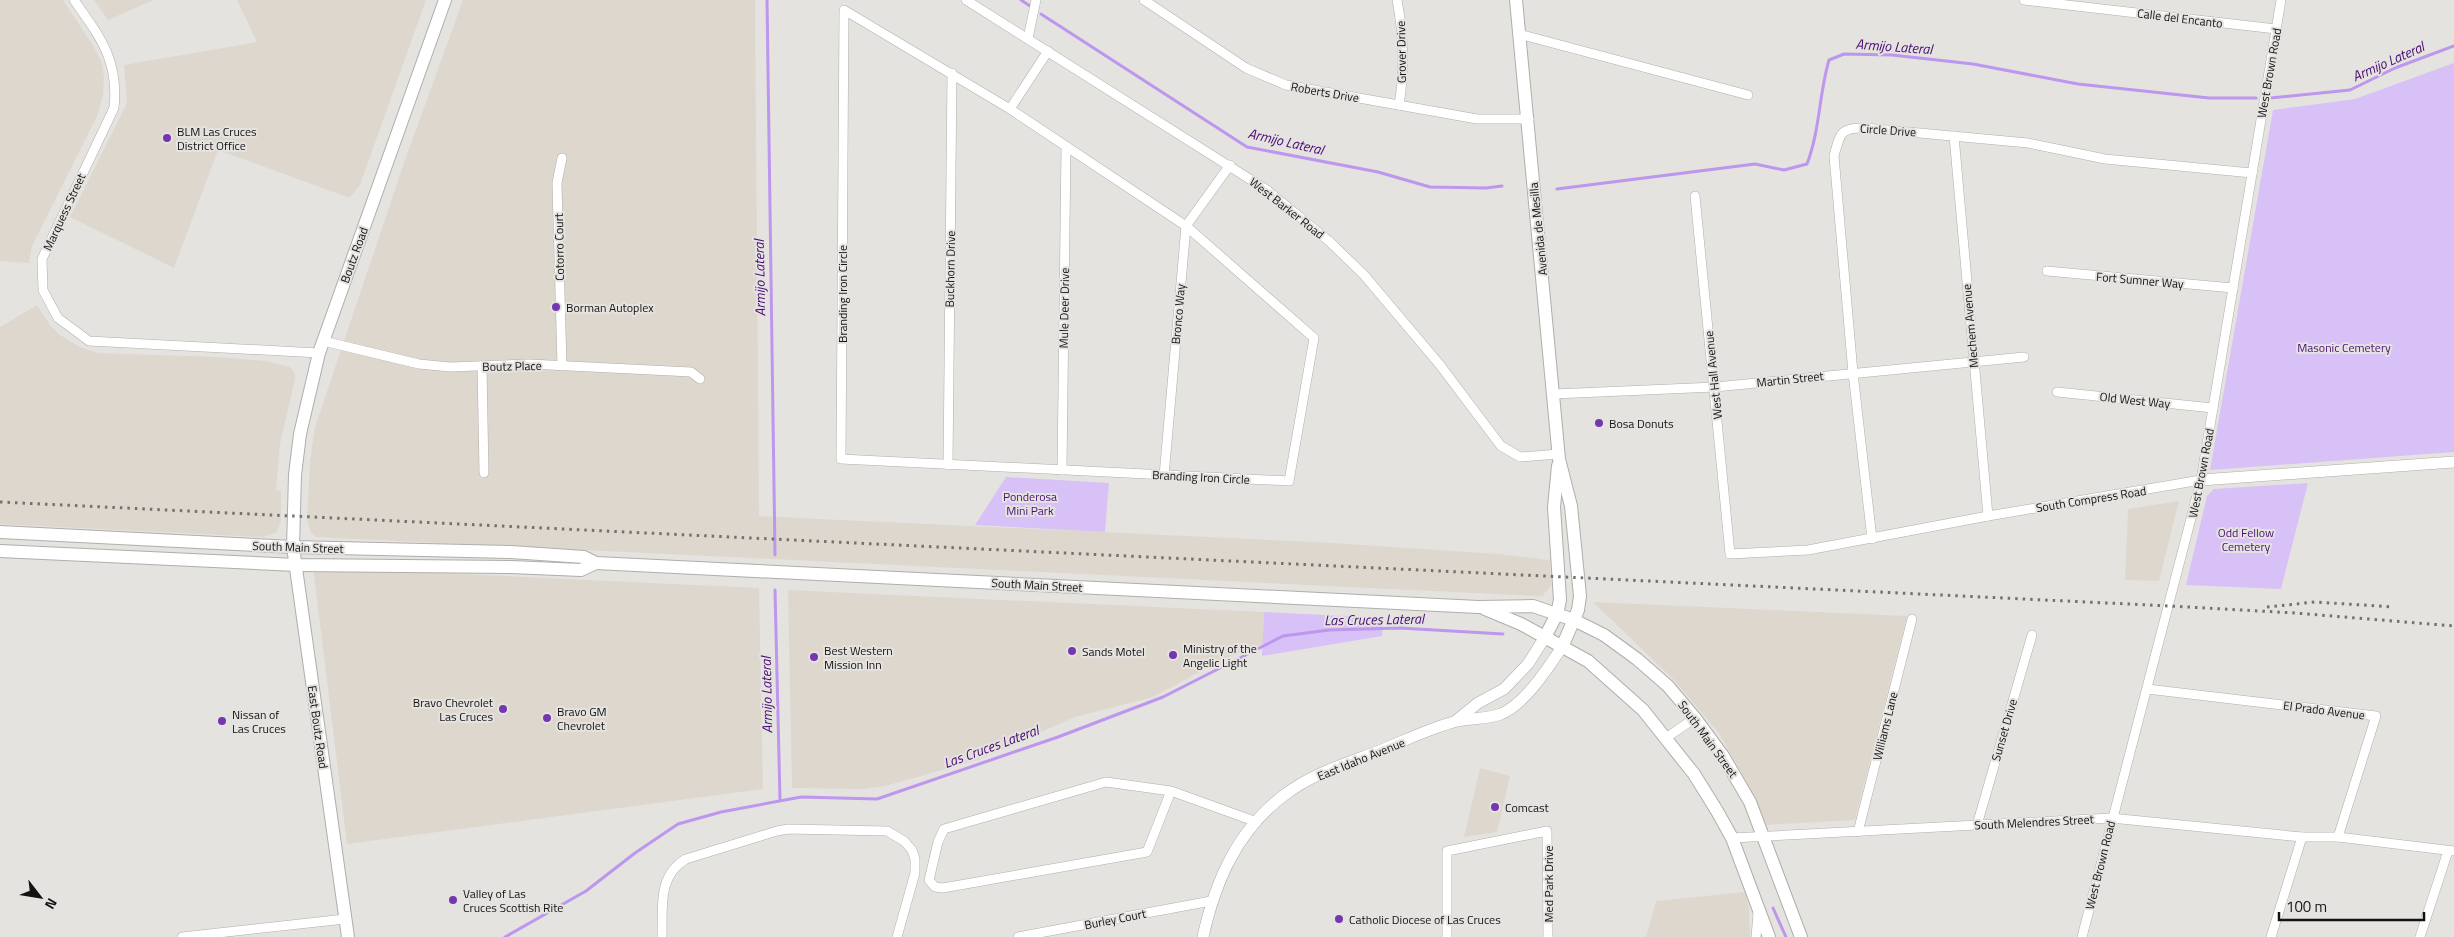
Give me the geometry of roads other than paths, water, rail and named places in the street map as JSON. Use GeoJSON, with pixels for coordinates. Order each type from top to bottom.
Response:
{"type":"FeatureCollection","features":[{"type":"Feature","properties":{"kind":"main road","name":"Boutz Road"},"geometry":{"type":"LineString","coordinates":[[293,516],[300,434],[319,353],[445,0]]}},
{"type":"Feature","properties":{"kind":"main road","name":"Avenida de Mesilla"},"geometry":{"type":"LineString","coordinates":[[1516,0],[1529,119],[1533,181],[1559,456],[1571,506],[1579,578],[1578,610],[1562,647]]}},
{"type":"Feature","properties":{"kind":"main road","name":"Avenida de Mesilla"},"geometry":{"type":"LineString","coordinates":[[1545,637],[1557,614],[1560,600],[1554,507],[1559,456]]}},
{"type":"Feature","properties":{"kind":"main road","name":"East Boutz Road"},"geometry":{"type":"LineString","coordinates":[[293,516],[293,547],[348,937]]}},
{"type":"Feature","properties":{"kind":"main road","name":"South Main Street"},"geometry":{"type":"LineString","coordinates":[[0,532],[293,547],[511,552],[584,558],[596,563],[1478,607],[1533,606],[1574,620],[1604,635],[1637,658],[1668,686],[1695,718],[1723,756],[1750,802],[1801,937]]}},
{"type":"Feature","properties":{"kind":"main road","name":"South Main Street"},"geometry":{"type":"LineString","coordinates":[[0,551],[296,565],[511,567],[581,570],[596,563]]}},
{"type":"Feature","properties":{"kind":"main road","name":"South Main Street"},"geometry":{"type":"LineString","coordinates":[[1478,607],[1521,624],[1588,662],[1643,710],[1694,774],[1732,838],[1769,937]]}},
{"type":"Feature","properties":{"kind":"street","name":"Marquess Street"},"geometry":{"type":"LineString","coordinates":[[74,0],[108,52],[116,86],[114,108],[42,259],[43,290],[58,318],[89,341],[319,353]]}},
{"type":"Feature","properties":{"kind":"street","name":"West Barker Road"},"geometry":{"type":"LineString","coordinates":[[966,0],[1230,165],[1300,216],[1364,275],[1440,365],[1501,446],[1520,456],[1559,456]]}},
{"type":"Feature","properties":{"kind":"street"},"geometry":{"type":"LineString","coordinates":[[1028,38],[1036,0]]}},
{"type":"Feature","properties":{"kind":"street","name":"Roberts Drive"},"geometry":{"type":"LineString","coordinates":[[1144,0],[1246,68],[1286,86],[1477,119],[1529,119]]}},
{"type":"Feature","properties":{"kind":"street","name":"Grover Drive"},"geometry":{"type":"LineString","coordinates":[[1397,0],[1403,31],[1404,78],[1399,105]]}},
{"type":"Feature","properties":{"kind":"street","name":"Calle del Encanto"},"geometry":{"type":"LineString","coordinates":[[2024,0],[2276,29]]}},
{"type":"Feature","properties":{"kind":"street","name":"West Brown Road"},"geometry":{"type":"LineString","coordinates":[[2082,937],[2201,480],[2281,0]]}},
{"type":"Feature","properties":{"kind":"street","name":"Branding Iron Circle"},"geometry":{"type":"LineString","coordinates":[[844,10],[952,73],[1010,109],[1186,226],[1314,338],[1289,481],[841,459],[844,10]]}},
{"type":"Feature","properties":{"kind":"street"},"geometry":{"type":"LineString","coordinates":[[1519,34],[1748,94]]}},
{"type":"Feature","properties":{"kind":"street"},"geometry":{"type":"LineString","coordinates":[[1010,109],[1048,51]]}},
{"type":"Feature","properties":{"kind":"street","name":"Buckhorn Drive"},"geometry":{"type":"LineString","coordinates":[[948,465],[952,73]]}},
{"type":"Feature","properties":{"kind":"street","name":"Circle Drive"},"geometry":{"type":"LineString","coordinates":[[1872,539],[1853,373],[1834,156],[1838,138],[1843,131],[1853,128],[2028,143],[2105,159],[2252,173]]}},
{"type":"Feature","properties":{"kind":"street","name":"Mechem Avenue"},"geometry":{"type":"LineString","coordinates":[[1954,136],[1988,516]]}},
{"type":"Feature","properties":{"kind":"street","name":"Mule Deer Drive"},"geometry":{"type":"LineString","coordinates":[[1062,470],[1066,147]]}},
{"type":"Feature","properties":{"kind":"street","name":"Cotorro Court"},"geometry":{"type":"LineString","coordinates":[[562,158],[557,184],[562,366]]}},
{"type":"Feature","properties":{"kind":"street"},"geometry":{"type":"LineString","coordinates":[[1186,226],[1230,165]]}},
{"type":"Feature","properties":{"kind":"street","name":"West Hall Avenue"},"geometry":{"type":"LineString","coordinates":[[1695,196],[1730,554]]}},
{"type":"Feature","properties":{"kind":"street","name":"Bronco Way"},"geometry":{"type":"LineString","coordinates":[[1164,476],[1186,226]]}},
{"type":"Feature","properties":{"kind":"street","name":"Fort Sumner Way"},"geometry":{"type":"LineString","coordinates":[[2047,271],[2233,288]]}},
{"type":"Feature","properties":{"kind":"street","name":"Boutz Place"},"geometry":{"type":"LineString","coordinates":[[324,341],[419,364],[450,367],[529,364],[690,372],[700,380]]}},
{"type":"Feature","properties":{"kind":"street","name":"Martin Street"},"geometry":{"type":"LineString","coordinates":[[1554,394],[1715,388],[2024,357]]}},
{"type":"Feature","properties":{"kind":"street"},"geometry":{"type":"LineString","coordinates":[[482,366],[484,473]]}},
{"type":"Feature","properties":{"kind":"street","name":"Old West Way"},"geometry":{"type":"LineString","coordinates":[[2057,392],[2213,408]]}},
{"type":"Feature","properties":{"kind":"street","name":"South Compress Road"},"geometry":{"type":"LineString","coordinates":[[1730,554],[1808,550],[1988,516],[2201,480],[2454,462]]}},
{"type":"Feature","properties":{"kind":"street","name":"Williams Lane"},"geometry":{"type":"LineString","coordinates":[[1858,832],[1912,619]]}},
{"type":"Feature","properties":{"kind":"street","name":"Sunset Drive"},"geometry":{"type":"LineString","coordinates":[[1977,826],[2032,635]]}},
{"type":"Feature","properties":{"kind":"street","name":"East Idaho Avenue"},"geometry":{"type":"LineString","coordinates":[[1456,722],[1478,703],[1504,689],[1528,664],[1545,637]]}},
{"type":"Feature","properties":{"kind":"street","name":"East Idaho Avenue"},"geometry":{"type":"LineString","coordinates":[[1203,937],[1211,901],[1232,854],[1254,821],[1284,795],[1325,772],[1456,722],[1502,714],[1524,697],[1542,677],[1562,647]]}},
{"type":"Feature","properties":{"kind":"street","name":"El Prado Avenue"},"geometry":{"type":"LineString","coordinates":[[2147,689],[2376,716],[2338,837]]}},
{"type":"Feature","properties":{"kind":"street"},"geometry":{"type":"LineString","coordinates":[[1666,738],[1695,718]]}},
{"type":"Feature","properties":{"kind":"street"},"geometry":{"type":"LineString","coordinates":[[1171,791],[1146,852],[943,888],[934,887],[929,880],[938,842],[944,829],[1106,782],[1171,791],[1254,821]]}},
{"type":"Feature","properties":{"kind":"street","name":"South Melendres Street"},"geometry":{"type":"LineString","coordinates":[[1732,838],[2112,818],[2302,837],[2338,837],[2451,851]]}},
{"type":"Feature","properties":{"kind":"street"},"geometry":{"type":"LineString","coordinates":[[662,937],[663,889],[665,880],[675,867],[686,859],[788,829],[887,831],[904,841],[912,850],[915,859],[915,873],[898,937]]}},
{"type":"Feature","properties":{"kind":"street","name":"Med Park Drive"},"geometry":{"type":"LineString","coordinates":[[1447,937],[1447,851],[1547,830],[1548,937]]}},
{"type":"Feature","properties":{"kind":"street"},"geometry":{"type":"LineString","coordinates":[[2271,937],[2302,837]]}},
{"type":"Feature","properties":{"kind":"street"},"geometry":{"type":"LineString","coordinates":[[2420,937],[2451,851]]}},
{"type":"Feature","properties":{"kind":"street","name":"Burley Court"},"geometry":{"type":"LineString","coordinates":[[1018,937],[1211,901]]}},
{"type":"Feature","properties":{"kind":"street"},"geometry":{"type":"LineString","coordinates":[[1756,937],[1758,910]]}},
{"type":"Feature","properties":{"kind":"street"},"geometry":{"type":"LineString","coordinates":[[182,937],[345,919]]}},
{"type":"Feature","properties":{"kind":"waterway","name":"Armijo Lateral"},"geometry":{"type":"LineString","coordinates":[[767,0],[775,555]]}},
{"type":"Feature","properties":{"kind":"waterway","name":"Armijo Lateral"},"geometry":{"type":"LineString","coordinates":[[1021,0],[1030,6]]}},
{"type":"Feature","properties":{"kind":"waterway","name":"Armijo Lateral"},"geometry":{"type":"LineString","coordinates":[[1041,14],[1247,147],[1378,172],[1430,187],[1486,188],[1502,186]]}},
{"type":"Feature","properties":{"kind":"waterway","name":"Armijo Lateral"},"geometry":{"type":"LineString","coordinates":[[2270,98],[2350,90],[2395,68],[2454,46]]}},
{"type":"Feature","properties":{"kind":"waterway","name":"Armijo Lateral"},"geometry":{"type":"LineString","coordinates":[[1557,189],[1755,164],[1784,170],[1807,164],[1815,138],[1829,60],[1844,54],[1892,55],[1973,64],[2078,84],[2209,98],[2256,98]]}},
{"type":"Feature","properties":{"kind":"waterway","name":"Armijo Lateral"},"geometry":{"type":"LineString","coordinates":[[775,590],[780,800]]}},
{"type":"Feature","properties":{"kind":"waterway","name":"Las Cruces Lateral"},"geometry":{"type":"LineString","coordinates":[[505,937],[586,891],[635,853],[678,824],[721,812],[801,797],[877,799],[1058,737],[1163,697],[1283,636],[1329,630],[1400,628],[1503,634]]}},
{"type":"Feature","properties":{"kind":"waterway","name":"Las Cruces Lateral"},"geometry":{"type":"LineString","coordinates":[[1773,908],[1786,937]]}},
{"type":"Feature","properties":{"kind":"railway"},"geometry":{"type":"LineString","coordinates":[[0,502],[2170,606],[2295,613],[2454,626]]}},
{"type":"Feature","properties":{"kind":"railway"},"geometry":{"type":"LineString","coordinates":[[2267,607],[2315,602],[2394,607]]}},
{"type":"Feature","properties":{"kind":"place","name":"BLM Las Cruces District Office"},"geometry":{"type":"Point","coordinates":[167,138]}},
{"type":"Feature","properties":{"kind":"place","name":"Borman Autoplex"},"geometry":{"type":"Point","coordinates":[556,307]}},
{"type":"Feature","properties":{"kind":"place","name":"Bosa Donuts"},"geometry":{"type":"Point","coordinates":[1599,423]}},
{"type":"Feature","properties":{"kind":"place","name":"Sands Motel"},"geometry":{"type":"Point","coordinates":[1072,651]}},
{"type":"Feature","properties":{"kind":"place","name":"Ministry of the Angelic Light"},"geometry":{"type":"Point","coordinates":[1173,655]}},
{"type":"Feature","properties":{"kind":"place","name":"Best Western Mission Inn"},"geometry":{"type":"Point","coordinates":[814,657]}},
{"type":"Feature","properties":{"kind":"place","name":"Bravo Chevrolet Las Cruces"},"geometry":{"type":"Point","coordinates":[503,709]}},
{"type":"Feature","properties":{"kind":"place","name":"Bravo GM Chevrolet"},"geometry":{"type":"Point","coordinates":[547,718]}},
{"type":"Feature","properties":{"kind":"place","name":"Nissan of Las Cruces"},"geometry":{"type":"Point","coordinates":[222,721]}},
{"type":"Feature","properties":{"kind":"place","name":"Comcast"},"geometry":{"type":"Point","coordinates":[1495,807]}},
{"type":"Feature","properties":{"kind":"place","name":"Valley of Las Cruces Scottish Rite"},"geometry":{"type":"Point","coordinates":[453,900]}},
{"type":"Feature","properties":{"kind":"place","name":"Catholic Diocese of Las Cruces"},"geometry":{"type":"Point","coordinates":[1339,919]}},
{"type":"Feature","properties":{"kind":"park label","name":"Masonic Cemetery"},"geometry":{"type":"Point","coordinates":[2344,347]}},
{"type":"Feature","properties":{"kind":"park label","name":"Ponderosa Mini Park"},"geometry":{"type":"Point","coordinates":[1030,503]}},
{"type":"Feature","properties":{"kind":"park label","name":"Odd Fellow Cemetery"},"geometry":{"type":"Point","coordinates":[2246,539]}}]}
